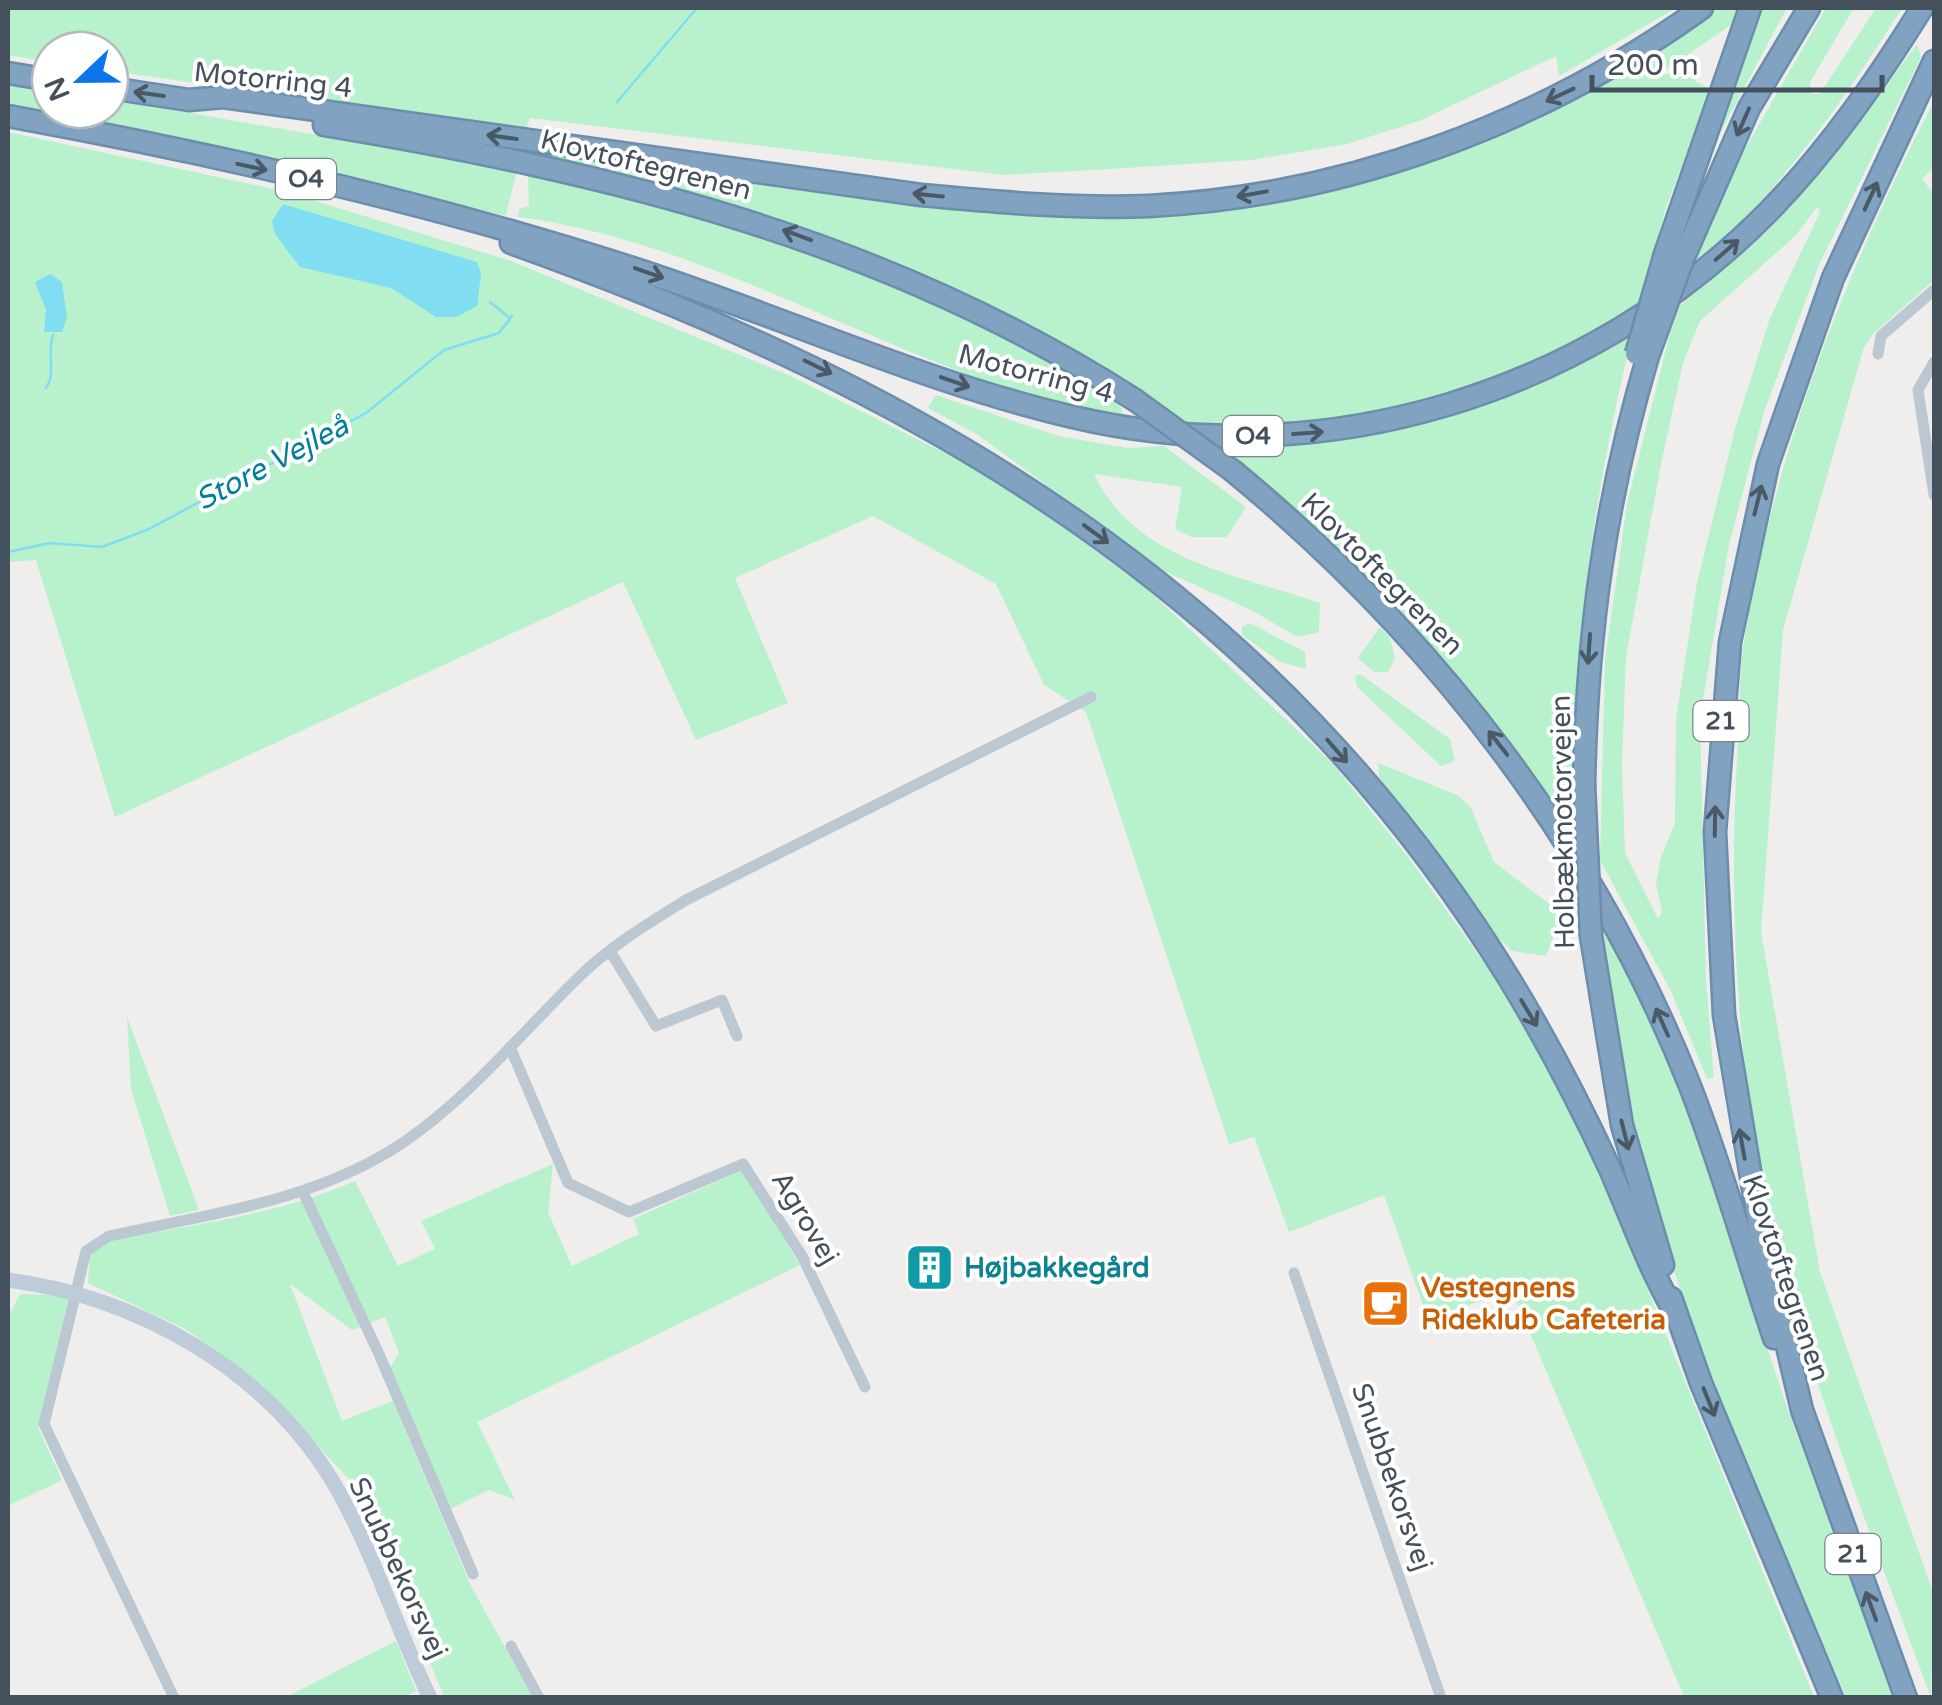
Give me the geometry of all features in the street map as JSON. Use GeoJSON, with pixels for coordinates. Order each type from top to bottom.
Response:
{"type":"FeatureCollection","features":[{"type":"Feature","properties":{"kind":"highway","name":"Motorring 4"},"geometry":{"type":"LineString","coordinates":[[130,91],[189,100],[223,97],[921,195],[1031,206],[1150,206],[1243,196],[1412,156],[1492,127],[1576,87],[1702,8]]}},
{"type":"Feature","properties":{"kind":"highway"},"geometry":{"type":"LineString","coordinates":[[1674,257],[1750,8]]}},
{"type":"Feature","properties":{"kind":"highway"},"geometry":{"type":"LineString","coordinates":[[1674,257],[1748,108],[1809,8]]}},
{"type":"Feature","properties":{"kind":"highway","name":"Motorring 4"},"geometry":{"type":"LineString","coordinates":[[8,116],[302,178],[506,228],[634,268],[959,383],[1078,418],[1154,432],[1221,436],[1337,430],[1430,412],[1542,371],[1644,315],[1770,211],[1828,143],[1922,8]]}},
{"type":"Feature","properties":{"kind":"highway","name":"21"},"geometry":{"type":"LineString","coordinates":[[1906,1698],[1802,1410],[1748,1172],[1724,1015],[1715,883],[1722,708],[1748,542],[1787,400],[1838,268],[1932,68]]}},
{"type":"Feature","properties":{"kind":"highway","name":"Klovtoftegrenen"},"geometry":{"type":"LineString","coordinates":[[189,100],[538,165],[784,230],[952,298],[1034,338],[1135,400],[1233,470],[1336,561],[1414,641],[1513,762],[1582,868],[1634,964],[1690,1085],[1802,1410]]}},
{"type":"Feature","properties":{"kind":"highway"},"geometry":{"type":"LineString","coordinates":[[454,218],[700,314],[892,405],[1054,504],[1139,566],[1230,644],[1323,735],[1367,786],[1483,938],[1562,1069],[1674,1311]]}},
{"type":"Feature","properties":{"kind":"highway","name":"Holbækmotorvejen"},"geometry":{"type":"LineString","coordinates":[[1674,257],[1642,355],[1603,500],[1602,553],[1591,616],[1584,784],[1590,936],[1622,1125],[1674,1311],[1832,1698]]}},
{"type":"Feature","properties":{"kind":"street"},"geometry":{"type":"LineString","coordinates":[[1878,354],[1880,336],[1934,290]]}},
{"type":"Feature","properties":{"kind":"street"},"geometry":{"type":"LineString","coordinates":[[1934,362],[1924,372],[1918,390],[1934,495]]}},
{"type":"Feature","properties":{"kind":"street"},"geometry":{"type":"LineString","coordinates":[[174,1698],[47,1436],[44,1410],[86,1251],[94,1242],[303,1192],[403,1143],[610,951],[686,900],[1091,697]]}},
{"type":"Feature","properties":{"kind":"street"},"geometry":{"type":"LineString","coordinates":[[610,951],[656,1026],[722,1000],[736,1036]]}},
{"type":"Feature","properties":{"kind":"street","name":"Agrovej"},"geometry":{"type":"LineString","coordinates":[[510,1047],[568,1183],[629,1212],[743,1164],[802,1256],[865,1387]]}},
{"type":"Feature","properties":{"kind":"street"},"geometry":{"type":"LineString","coordinates":[[303,1192],[380,1354],[474,1574]]}},
{"type":"Feature","properties":{"kind":"street","name":"Snubbekorsvej"},"geometry":{"type":"LineString","coordinates":[[1294,1273],[1441,1698]]}},
{"type":"Feature","properties":{"kind":"street","name":"Snubbekorsvej"},"geometry":{"type":"LineString","coordinates":[[8,1280],[76,1292],[180,1336],[237,1376],[297,1433],[331,1480],[356,1526],[430,1698]]}},
{"type":"Feature","properties":{"kind":"street"},"geometry":{"type":"LineString","coordinates":[[511,1646],[539,1698]]}},
{"type":"Feature","properties":{"kind":"green space"},"geometry":{"type":"Polygon","coordinates":[[[8,8],[1676,8],[1559,76],[1556,56],[1419,121],[1347,144],[1251,160],[1003,175],[530,118],[526,129],[130,74],[130,30],[30,30],[30,59],[8,55],[8,8]]]}},
{"type":"Feature","properties":{"kind":"green space"},"geometry":{"type":"Polygon","coordinates":[[[1719,8],[1744,8],[1741,18],[1659,74],[1686,75],[1711,90],[1665,210],[1639,312],[1525,373],[1360,421],[1200,430],[1072,350],[890,260],[725,202],[534,154],[536,148],[1131,212],[1459,146],[1579,96],[1719,8]]]}},
{"type":"Feature","properties":{"kind":"green space"},"geometry":{"type":"Polygon","coordinates":[[[1758,8],[1787,8],[1712,148],[1758,8]]]}},
{"type":"Feature","properties":{"kind":"green space"},"geometry":{"type":"Polygon","coordinates":[[[1826,8],[1854,8],[1810,82],[1811,94],[1820,94],[1876,8],[1902,8],[1858,76],[1780,180],[1691,265],[1737,163],[1826,8]]]}},
{"type":"Feature","properties":{"kind":"green space"},"geometry":{"type":"Polygon","coordinates":[[[1917,44],[1921,57],[1819,265],[1764,412],[1729,545],[1700,718],[1706,979],[1714,1078],[1707,1079],[1671,991],[1600,860],[1605,660],[1627,504],[1676,309],[1769,229],[1832,159],[1917,44]],[[1818,206],[1795,236],[1700,321],[1683,363],[1626,657],[1622,763],[1625,853],[1658,919],[1662,912],[1656,883],[1661,857],[1675,823],[1676,719],[1697,583],[1735,429],[1770,318],[1820,212],[1818,206]]]}},
{"type":"Feature","properties":{"kind":"green space"},"geometry":{"type":"Polygon","coordinates":[[[8,83],[30,87],[30,109],[8,104],[8,83]]]}},
{"type":"Feature","properties":{"kind":"green space"},"geometry":{"type":"Polygon","coordinates":[[[1934,101],[1934,167],[1922,179],[1934,194],[1934,280],[1874,333],[1864,347],[1783,630],[1761,932],[1820,1272],[1934,1595],[1931,1698],[1836,1439],[1777,1241],[1745,1067],[1736,959],[1734,851],[1743,647],[1776,495],[1844,294],[1934,101]]]}},
{"type":"Feature","properties":{"kind":"green space"},"geometry":{"type":"Polygon","coordinates":[[[130,102],[517,170],[506,215],[502,215],[287,162],[130,129],[130,102]]]}},
{"type":"Feature","properties":{"kind":"green space"},"geometry":{"type":"Polygon","coordinates":[[[8,132],[283,191],[511,261],[791,376],[999,480],[1146,588],[1332,763],[1408,857],[1495,978],[1578,1119],[1814,1697],[1684,1697],[1512,1290],[1428,1319],[1384,1195],[1289,1232],[1254,1137],[1229,1144],[1086,712],[1044,685],[996,584],[873,516],[735,578],[788,703],[696,740],[623,582],[115,817],[36,560],[8,562],[8,132]]]}},
{"type":"Feature","properties":{"kind":"green space"},"geometry":{"type":"Polygon","coordinates":[[[528,174],[743,227],[846,263],[1018,338],[1120,405],[1125,419],[1047,401],[972,376],[673,255],[597,232],[518,217],[519,209],[529,206],[528,174]]]}},
{"type":"Feature","properties":{"kind":"green space"},"geometry":{"type":"Polygon","coordinates":[[[1632,335],[1595,518],[1575,696],[1571,822],[1565,822],[1491,721],[1411,627],[1325,539],[1233,455],[1234,445],[1312,441],[1425,421],[1535,384],[1632,335]]]}},
{"type":"Feature","properties":{"kind":"green space"},"geometry":{"type":"Polygon","coordinates":[[[936,395],[1058,436],[1128,448],[1164,446],[1246,507],[1227,537],[1191,537],[1175,529],[1182,487],[1094,474],[1112,503],[1135,527],[1191,560],[1320,603],[1319,632],[1298,637],[1251,610],[1164,571],[978,435],[928,408],[936,395]]]}},
{"type":"Feature","properties":{"kind":"green space"},"geometry":{"type":"Polygon","coordinates":[[[1250,623],[1305,652],[1306,669],[1280,662],[1242,635],[1242,627],[1250,623]]]}},
{"type":"Feature","properties":{"kind":"green space"},"geometry":{"type":"Polygon","coordinates":[[[1380,627],[1390,638],[1395,658],[1388,672],[1374,672],[1358,658],[1380,627]]]}},
{"type":"Feature","properties":{"kind":"green space"},"geometry":{"type":"Polygon","coordinates":[[[1360,674],[1450,739],[1455,761],[1441,766],[1357,687],[1355,676],[1360,674]]]}},
{"type":"Feature","properties":{"kind":"green space"},"geometry":{"type":"Polygon","coordinates":[[[1378,763],[1457,795],[1470,806],[1494,862],[1551,905],[1560,920],[1546,956],[1512,951],[1495,935],[1379,777],[1378,763]]]}},
{"type":"Feature","properties":{"kind":"green space"},"geometry":{"type":"Polygon","coordinates":[[[1601,919],[1678,1079],[1788,1410],[1893,1697],[1846,1697],[1704,1356],[1647,1181],[1626,1092],[1600,948],[1601,919]]]}},
{"type":"Feature","properties":{"kind":"green space"},"geometry":{"type":"Polygon","coordinates":[[[127,1017],[199,1210],[170,1216],[131,1089],[127,1017]]]}},
{"type":"Feature","properties":{"kind":"green space"},"geometry":{"type":"Polygon","coordinates":[[[553,1164],[548,1212],[572,1266],[639,1234],[633,1219],[743,1170],[800,1265],[477,1422],[515,1500],[489,1490],[450,1509],[389,1369],[399,1353],[385,1317],[352,1330],[290,1284],[342,1421],[393,1401],[470,1584],[533,1698],[444,1697],[361,1492],[266,1391],[229,1360],[187,1330],[88,1283],[90,1253],[110,1240],[265,1211],[355,1181],[398,1266],[435,1249],[421,1221],[553,1164]]]}},
{"type":"Feature","properties":{"kind":"green space"},"geometry":{"type":"Polygon","coordinates":[[[20,1294],[69,1296],[38,1428],[62,1480],[8,1506],[8,1317],[20,1294]]]}},
{"type":"Feature","properties":{"kind":"green space"},"geometry":{"type":"Polygon","coordinates":[[[396,1641],[416,1691],[403,1697],[286,1697],[396,1641]]]}},
{"type":"Feature","properties":{"kind":"water"},"geometry":{"type":"Polygon","coordinates":[[[283,204],[477,262],[481,274],[477,306],[457,317],[436,317],[391,288],[300,267],[275,234],[272,221],[283,204]]]}},
{"type":"Feature","properties":{"kind":"water"},"geometry":{"type":"Polygon","coordinates":[[[50,274],[62,282],[67,318],[62,332],[44,332],[46,310],[35,282],[50,274]]]}},
{"type":"Feature","properties":{"kind":"waterway","name":"Store Vejleå"},"geometry":{"type":"LineString","coordinates":[[617,102],[697,8]]}},
{"type":"Feature","properties":{"kind":"waterway"},"geometry":{"type":"LineString","coordinates":[[490,302],[510,318]]}},
{"type":"Feature","properties":{"kind":"waterway","name":"Store Vejleå"},"geometry":{"type":"LineString","coordinates":[[8,552],[50,543],[102,547],[149,529],[366,413],[444,350],[499,333],[512,316]]}},
{"type":"Feature","properties":{"kind":"waterway"},"geometry":{"type":"LineString","coordinates":[[46,388],[51,375],[53,335]]}},
{"type":"Feature","properties":{"kind":"place","name":"Højbakkegård"},"geometry":{"type":"Point","coordinates":[929,1268]}},
{"type":"Feature","properties":{"kind":"place","name":"Vestegnens Rideklub Cafeteria"},"geometry":{"type":"Point","coordinates":[1386,1304]}}]}
